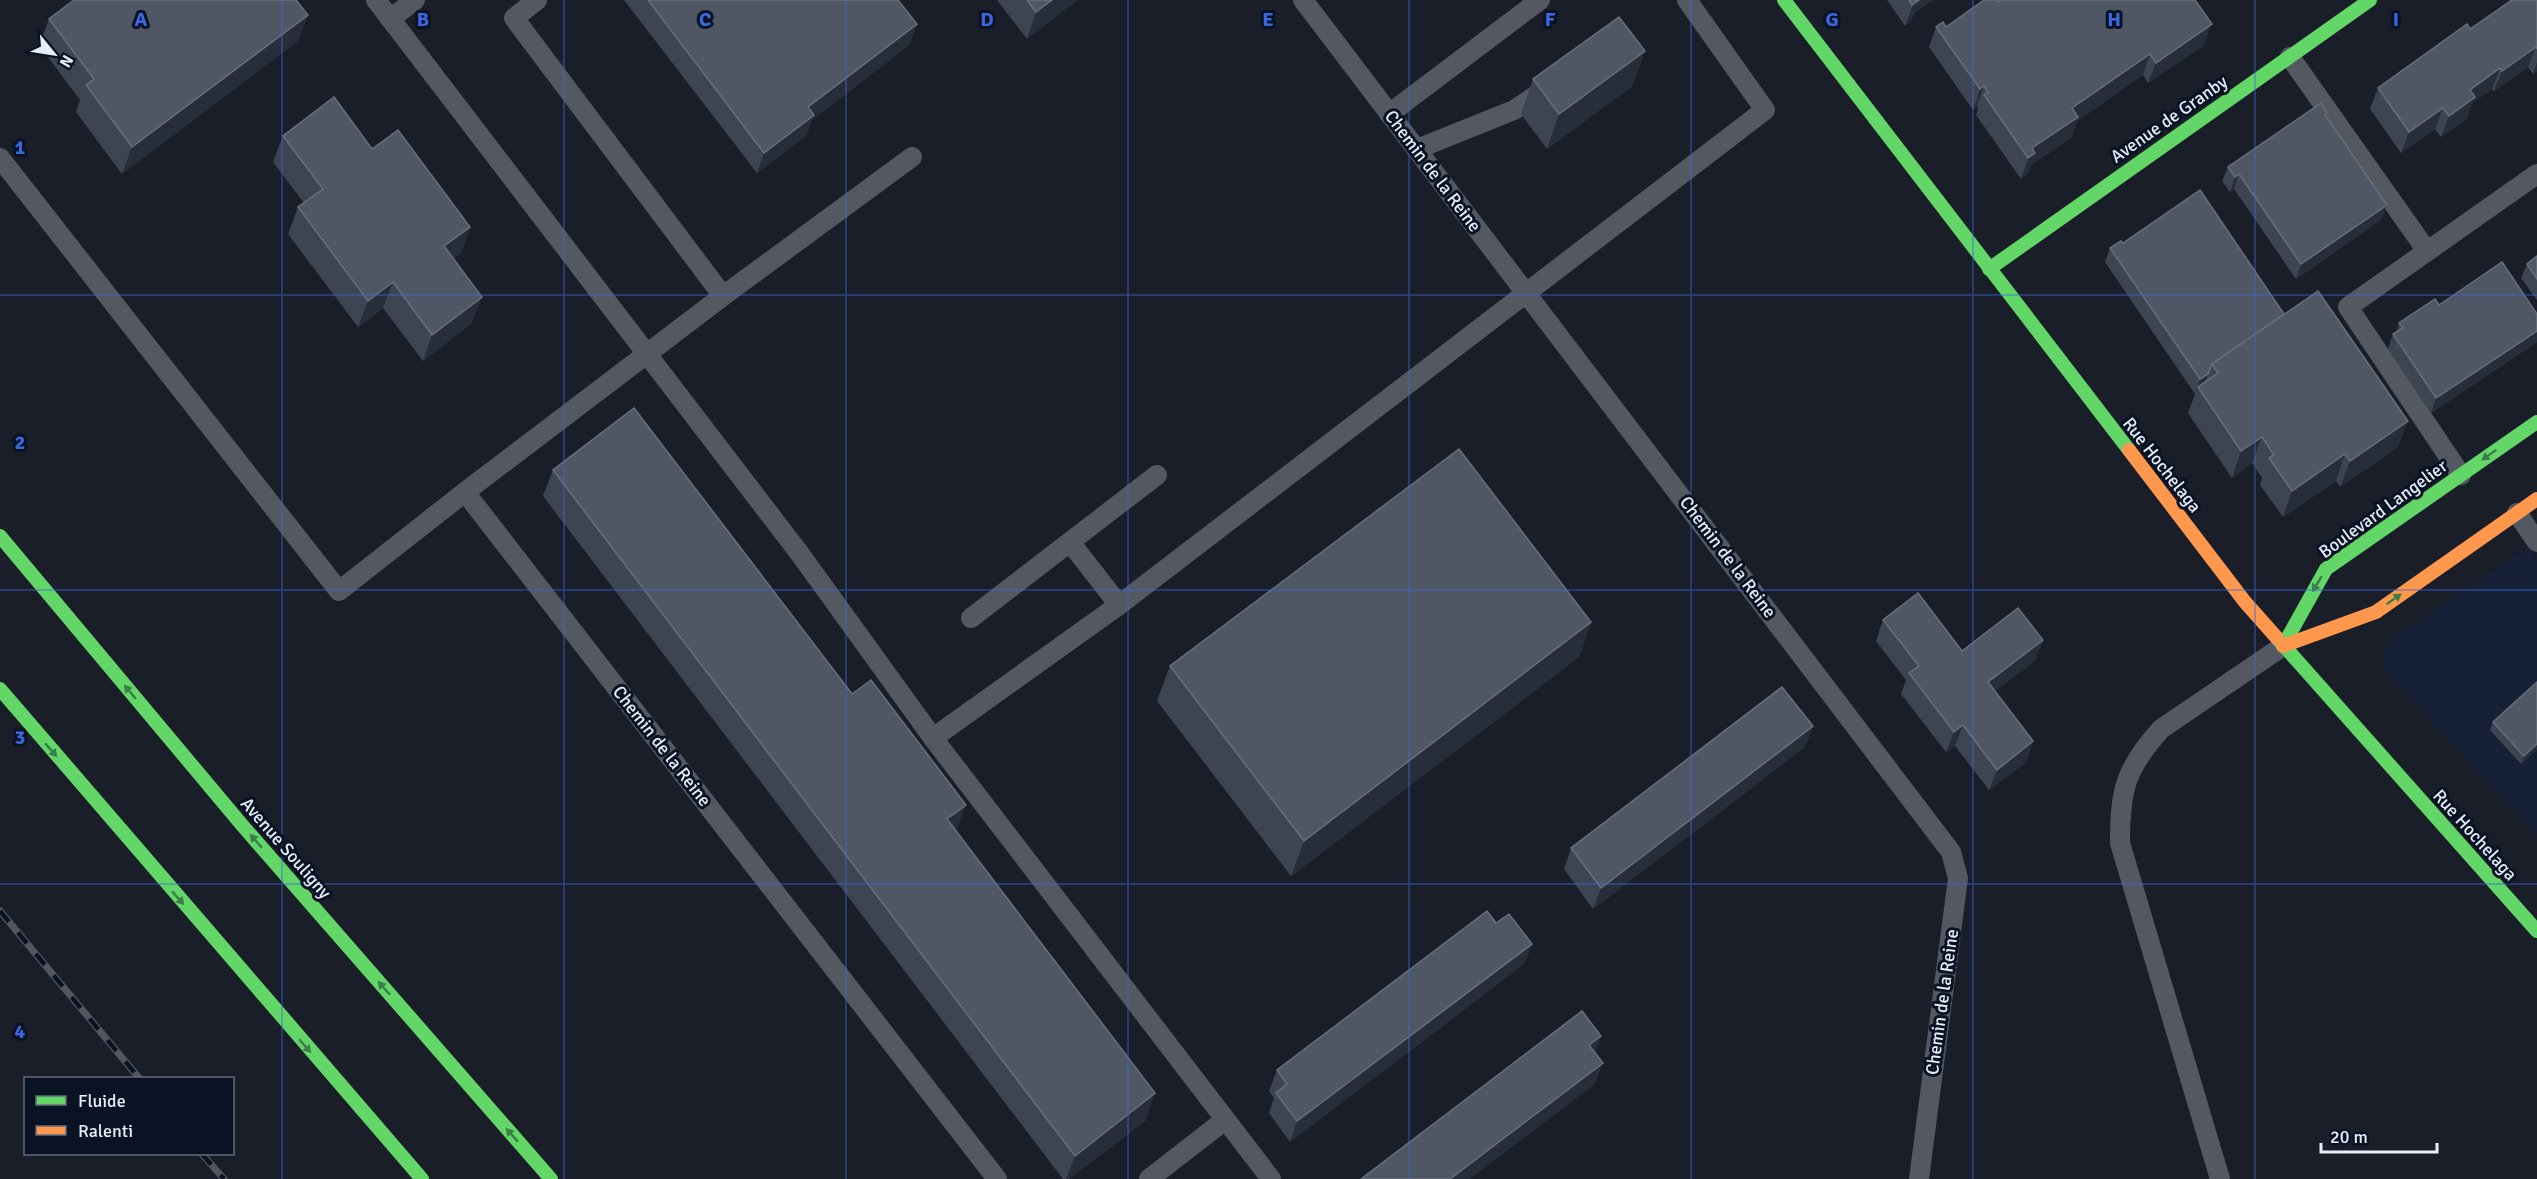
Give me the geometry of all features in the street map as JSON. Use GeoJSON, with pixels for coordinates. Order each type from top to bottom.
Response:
{"type":"FeatureCollection","features":[{"type":"Feature","properties":{"kind":"main road","name":"Rue Hochelaga"},"geometry":{"type":"LineString","coordinates":[[1784,0],[2245,603],[2537,931]]}},
{"type":"Feature","properties":{"kind":"main road","name":"Avenue de Granby"},"geometry":{"type":"LineString","coordinates":[[1989,269],[2370,0]]}},
{"type":"Feature","properties":{"kind":"main road","name":"Boulevard Langelier"},"geometry":{"type":"LineString","coordinates":[[2283,646],[2326,569],[2537,422]]}},
{"type":"Feature","properties":{"kind":"main road"},"geometry":{"type":"LineString","coordinates":[[2283,646],[2376,612],[2537,499]]}},
{"type":"Feature","properties":{"kind":"main road","name":"Avenue Souligny"},"geometry":{"type":"LineString","coordinates":[[0,536],[242,825],[550,1179]]}},
{"type":"Feature","properties":{"kind":"main road"},"geometry":{"type":"LineString","coordinates":[[0,689],[422,1179]]}},
{"type":"Feature","properties":{"kind":"lane"},"geometry":{"type":"LineString","coordinates":[[376,0],[800,554],[933,738],[1271,1179]]}},
{"type":"Feature","properties":{"kind":"lane"},"geometry":{"type":"LineString","coordinates":[[390,19],[415,0]]}},
{"type":"Feature","properties":{"kind":"lane"},"geometry":{"type":"LineString","coordinates":[[537,0],[514,18],[723,296]]}},
{"type":"Feature","properties":{"kind":"lane","name":"Chemin de la Reine"},"geometry":{"type":"LineString","coordinates":[[1303,0],[1952,852],[1958,878],[1919,1179]]}},
{"type":"Feature","properties":{"kind":"lane"},"geometry":{"type":"LineString","coordinates":[[1389,114],[1540,0]]}},
{"type":"Feature","properties":{"kind":"lane"},"geometry":{"type":"LineString","coordinates":[[933,738],[1119,605],[1528,294],[1765,110],[1687,0]]}},
{"type":"Feature","properties":{"kind":"lane"},"geometry":{"type":"LineString","coordinates":[[2290,57],[2427,251]]}},
{"type":"Feature","properties":{"kind":"lane"},"geometry":{"type":"LineString","coordinates":[[1417,149],[1514,110],[1564,76]]}},
{"type":"Feature","properties":{"kind":"lane"},"geometry":{"type":"LineString","coordinates":[[0,158],[339,591],[645,353],[912,157]]}},
{"type":"Feature","properties":{"kind":"lane"},"geometry":{"type":"LineString","coordinates":[[2461,475],[2348,307],[2537,174]]}},
{"type":"Feature","properties":{"kind":"lane"},"geometry":{"type":"LineString","coordinates":[[971,618],[1158,475]]}},
{"type":"Feature","properties":{"kind":"lane","name":"Chemin de la Reine"},"geometry":{"type":"LineString","coordinates":[[465,492],[997,1179]]}},
{"type":"Feature","properties":{"kind":"lane"},"geometry":{"type":"LineString","coordinates":[[2517,513],[2537,542]]}},
{"type":"Feature","properties":{"kind":"lane"},"geometry":{"type":"LineString","coordinates":[[1070,542],[1119,605]]}},
{"type":"Feature","properties":{"kind":"lane"},"geometry":{"type":"LineString","coordinates":[[2220,1179],[2120,843],[2120,804],[2129,774],[2145,746],[2161,729],[2283,646]]}},
{"type":"Feature","properties":{"kind":"lane"},"geometry":{"type":"LineString","coordinates":[[1149,1179],[1225,1120]]}},
{"type":"Feature","properties":{"kind":"shaded area"},"geometry":{"type":"Polygon","coordinates":[[[2528,547],[2537,560],[2537,835],[2385,668],[2389,644],[2395,637],[2528,547]]]}},
{"type":"Feature","properties":{"kind":"building"},"geometry":{"type":"Polygon","coordinates":[[[74,0],[296,0],[308,15],[132,147],[86,85],[94,79],[49,19],[74,0]]]}},
{"type":"Feature","properties":{"kind":"building"},"geometry":{"type":"Polygon","coordinates":[[[648,0],[898,0],[917,24],[808,107],[814,115],[764,153],[648,0]]]}},
{"type":"Feature","properties":{"kind":"building"},"geometry":{"type":"Polygon","coordinates":[[[1027,0],[1052,0],[1036,12],[1027,0]]]}},
{"type":"Feature","properties":{"kind":"building"},"geometry":{"type":"Polygon","coordinates":[[[1909,0],[1919,0],[1912,5],[1909,0]]]}},
{"type":"Feature","properties":{"kind":"building"},"geometry":{"type":"Polygon","coordinates":[[[1984,0],[1997,0],[1998,2],[2000,0],[2195,0],[2212,24],[2156,63],[2150,54],[2072,108],[2078,117],[2032,148],[2035,153],[2028,158],[1984,95],[1988,92],[1984,86],[1980,89],[1936,27],[1943,22],[1946,27],[1984,0]]]}},
{"type":"Feature","properties":{"kind":"building"},"geometry":{"type":"Polygon","coordinates":[[[2512,0],[2537,0],[2537,49],[2536,47],[2502,71],[2500,68],[2470,90],[2475,97],[2449,116],[2443,108],[2409,132],[2378,88],[2467,24],[2470,29],[2512,0]]]}},
{"type":"Feature","properties":{"kind":"building"},"geometry":{"type":"Polygon","coordinates":[[[1619,17],[1645,51],[1559,114],[1533,79],[1619,17]]]}},
{"type":"Feature","properties":{"kind":"building"},"geometry":{"type":"Polygon","coordinates":[[[334,97],[372,149],[398,130],[470,227],[444,246],[482,297],[432,335],[393,282],[368,301],[298,207],[323,189],[283,136],[334,97]]]}},
{"type":"Feature","properties":{"kind":"building"},"geometry":{"type":"Polygon","coordinates":[[[2321,103],[2327,113],[2325,115],[2387,205],[2301,264],[2239,174],[2235,177],[2228,167],[2321,103]]]}},
{"type":"Feature","properties":{"kind":"building"},"geometry":{"type":"Polygon","coordinates":[[[2200,190],[2284,314],[2212,364],[2208,374],[2200,379],[2110,248],[2121,241],[2123,243],[2200,190]]]}},
{"type":"Feature","properties":{"kind":"building"},"geometry":{"type":"Polygon","coordinates":[[[2537,256],[2537,279],[2527,264],[2537,256]]]}},
{"type":"Feature","properties":{"kind":"building"},"geometry":{"type":"Polygon","coordinates":[[[2502,262],[2537,314],[2537,331],[2436,398],[2393,334],[2403,328],[2399,323],[2435,299],[2439,305],[2502,262]]]}},
{"type":"Feature","properties":{"kind":"building"},"geometry":{"type":"Polygon","coordinates":[[[2318,291],[2408,421],[2350,461],[2345,454],[2292,491],[2269,458],[2274,455],[2262,437],[2241,451],[2198,387],[2218,373],[2212,364],[2318,291]]]}},
{"type":"Feature","properties":{"kind":"building"},"geometry":{"type":"Polygon","coordinates":[[[634,408],[852,694],[871,680],[966,805],[947,819],[1155,1093],[1075,1156],[553,470],[634,408]]]}},
{"type":"Feature","properties":{"kind":"building"},"geometry":{"type":"Polygon","coordinates":[[[1459,449],[1591,622],[1304,841],[1170,666],[1459,449]]]}},
{"type":"Feature","properties":{"kind":"building"},"geometry":{"type":"Polygon","coordinates":[[[1918,593],[1962,651],[2018,608],[2043,640],[1988,682],[2033,741],[1997,770],[1963,725],[1954,732],[1909,673],[1919,666],[1883,620],[1918,593]]]}},
{"type":"Feature","properties":{"kind":"building"},"geometry":{"type":"Polygon","coordinates":[[[2537,682],[2537,744],[2524,756],[2493,722],[2537,682]]]}},
{"type":"Feature","properties":{"kind":"building"},"geometry":{"type":"Polygon","coordinates":[[[1782,687],[1813,726],[1601,888],[1571,848],[1782,687]]]}},
{"type":"Feature","properties":{"kind":"building"},"geometry":{"type":"Polygon","coordinates":[[[1487,911],[1496,923],[1509,914],[1532,944],[1297,1121],[1276,1093],[1287,1084],[1277,1070],[1487,911]]]}},
{"type":"Feature","properties":{"kind":"building"},"geometry":{"type":"Polygon","coordinates":[[[1582,1011],[1601,1036],[1589,1045],[1603,1063],[1450,1179],[1361,1179],[1582,1011]]]}},
{"type":"Feature","properties":{"kind":"railway"},"geometry":{"type":"LineString","coordinates":[[0,911],[138,1077]]}},
{"type":"Feature","properties":{"kind":"railway"},"geometry":{"type":"LineString","coordinates":[[203,1155],[224,1179]]}},
{"type":"Feature","properties":{"kind":"traffic: fast"},"geometry":{"type":"LineString","coordinates":[[1784,0],[2129,450]]}},
{"type":"Feature","properties":{"kind":"traffic: fast"},"geometry":{"type":"LineString","coordinates":[[1989,269],[2370,0]]}},
{"type":"Feature","properties":{"kind":"traffic: fast"},"geometry":{"type":"LineString","coordinates":[[2283,646],[2326,569],[2537,422]]}},
{"type":"Feature","properties":{"kind":"traffic: fast"},"geometry":{"type":"LineString","coordinates":[[0,536],[242,825],[551,1179]]}},
{"type":"Feature","properties":{"kind":"traffic: fast"},"geometry":{"type":"LineString","coordinates":[[2277,638],[2537,931]]}},
{"type":"Feature","properties":{"kind":"traffic: fast"},"geometry":{"type":"LineString","coordinates":[[0,689],[422,1179]]}},
{"type":"Feature","properties":{"kind":"traffic: slow"},"geometry":{"type":"LineString","coordinates":[[2129,450],[2245,602],[2277,638]]}},
{"type":"Feature","properties":{"kind":"traffic: slow"},"geometry":{"type":"LineString","coordinates":[[2283,646],[2376,612],[2537,499]]}}]}
